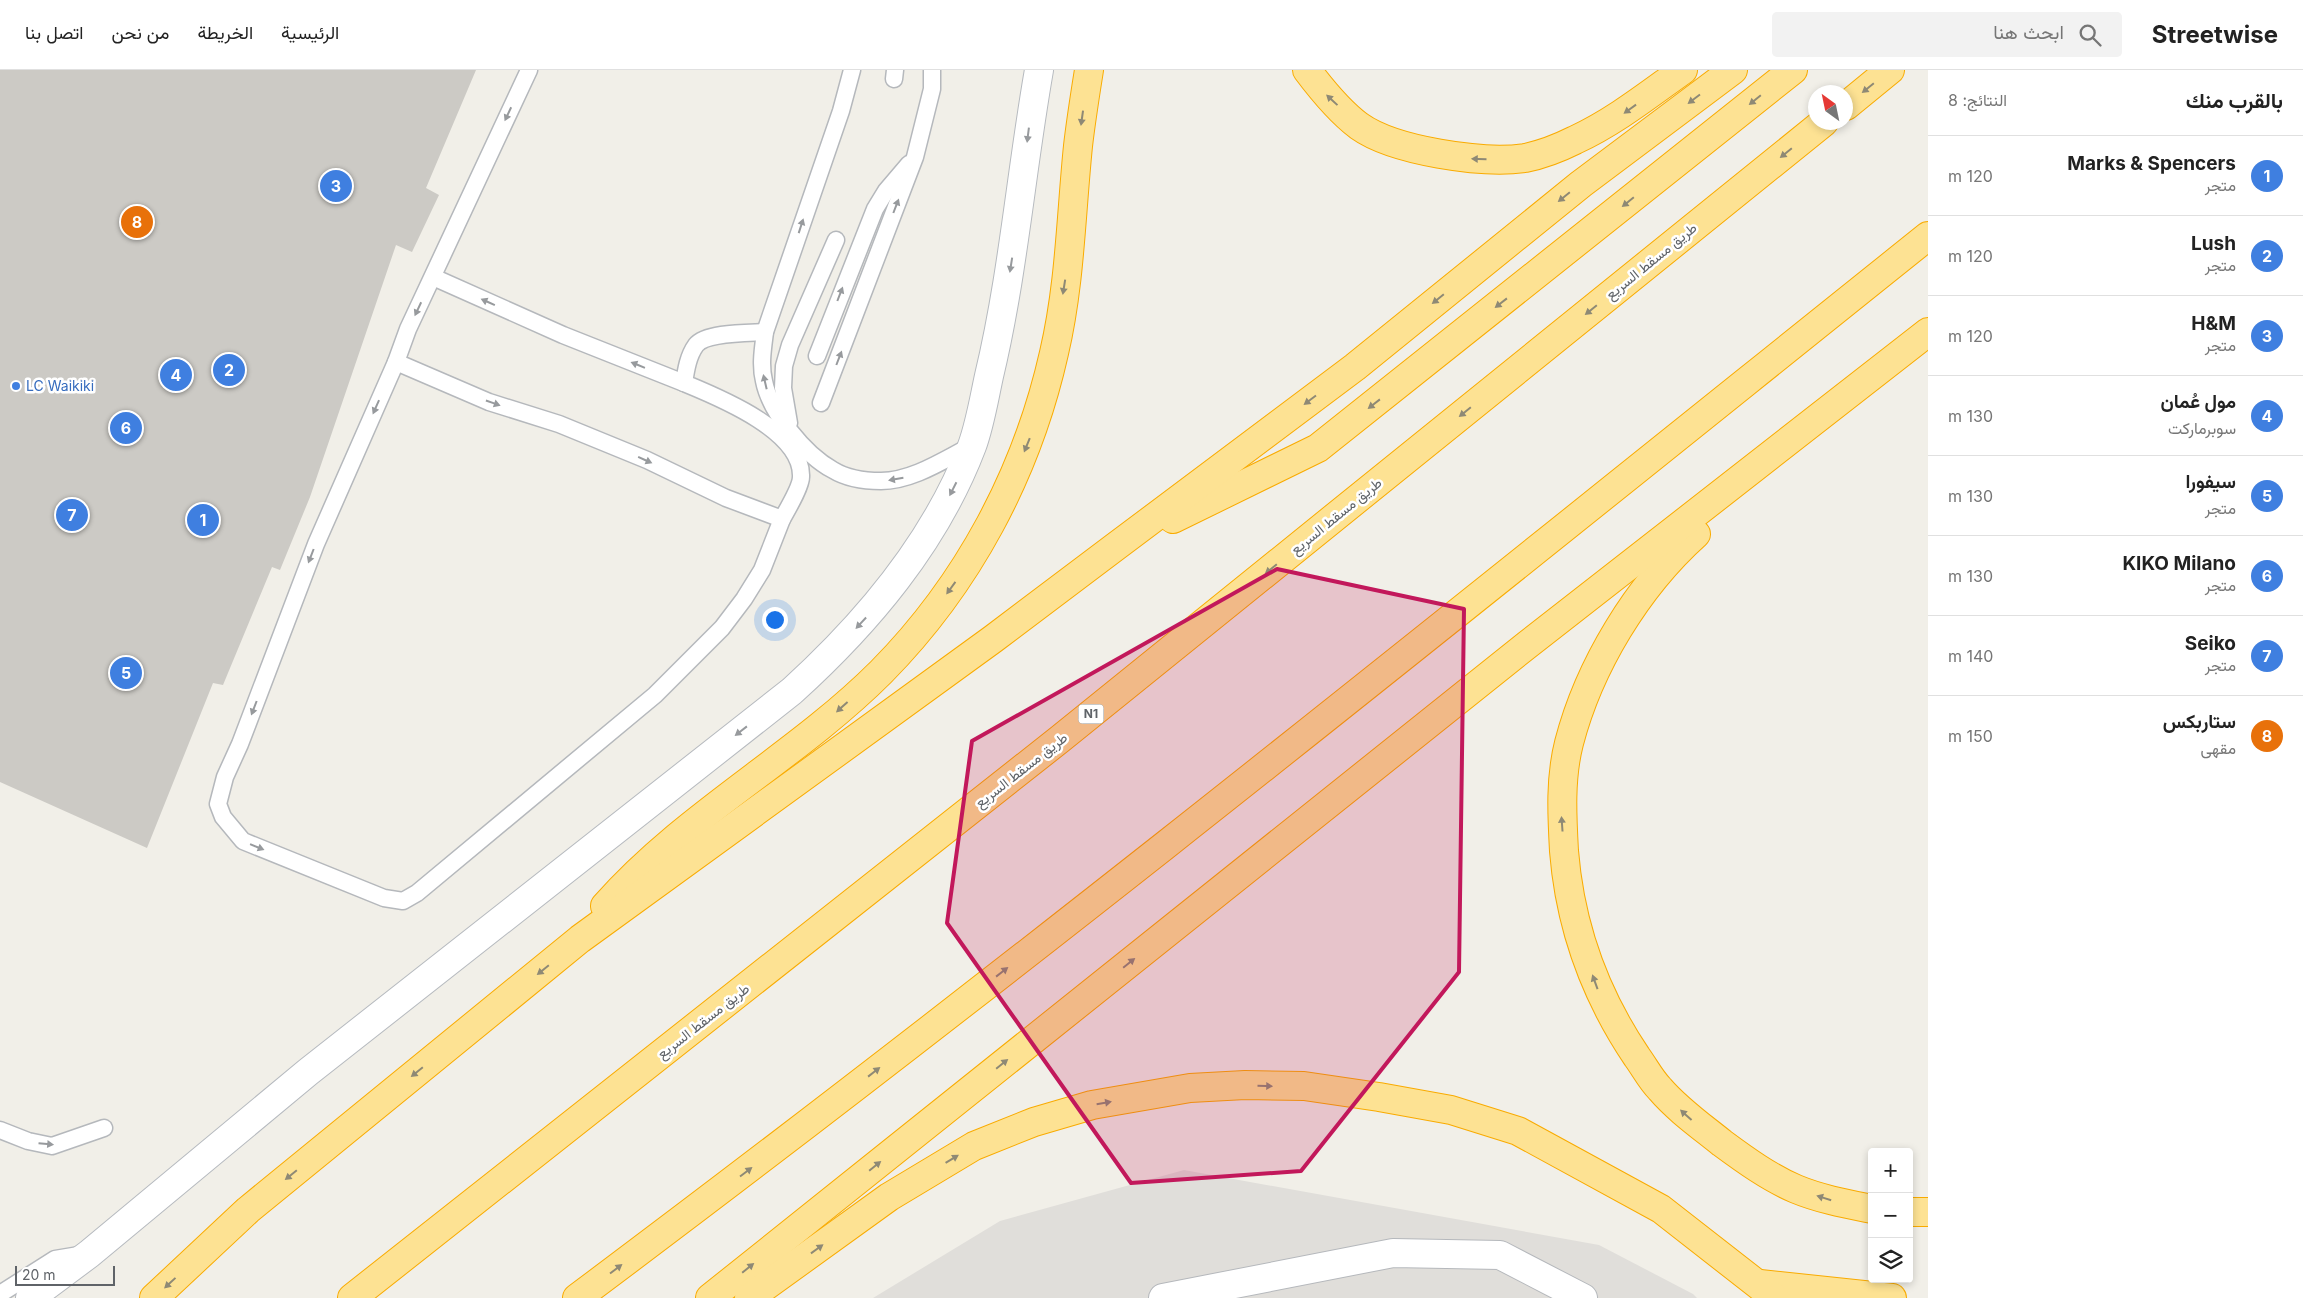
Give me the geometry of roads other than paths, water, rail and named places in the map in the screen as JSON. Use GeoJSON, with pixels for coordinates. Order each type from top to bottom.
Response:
{"type":"FeatureCollection","features":[{"type":"Feature","properties":{"kind":"highway"},"geometry":{"type":"LineString","coordinates":[[580,939],[598,914],[641,868],[825,722],[881,672],[930,617],[973,557],[1008,492],[1036,423],[1055,352],[1072,239],[1078,146],[1089,70]]}},
{"type":"Feature","properties":{"kind":"highway"},"geometry":{"type":"LineString","coordinates":[[1308,70],[1326,95],[1360,126],[1397,143],[1474,159],[1526,158],[1574,141],[1622,114],[1683,70]]}},
{"type":"Feature","properties":{"kind":"highway"},"geometry":{"type":"LineString","coordinates":[[154,1298],[248,1210],[580,939],[1115,548],[1355,366],[1581,184],[1733,70]]}},
{"type":"Feature","properties":{"kind":"highway"},"geometry":{"type":"LineString","coordinates":[[1115,548],[1318,448],[1793,70]]}},
{"type":"Feature","properties":{"kind":"highway"},"geometry":{"type":"LineString","coordinates":[[1853,100],[1890,70]]}},
{"type":"Feature","properties":{"kind":"highway","name":"طريق مسقط السريع"},"geometry":{"type":"LineString","coordinates":[[352,1298],[1060,739],[1814,130]]}},
{"type":"Feature","properties":{"kind":"highway"},"geometry":{"type":"LineString","coordinates":[[577,1298],[776,1149],[1364,689],[1928,236]]}},
{"type":"Feature","properties":{"kind":"highway"},"geometry":{"type":"LineString","coordinates":[[1868,1208],[1839,1202],[1796,1189],[1742,1158],[1688,1117],[1659,1089],[1627,1042],[1598,991],[1578,937],[1566,878],[1561,806],[1569,744],[1583,704],[1609,643],[1613,634],[1670,558],[1763,474],[1928,334]]}},
{"type":"Feature","properties":{"kind":"highway"},"geometry":{"type":"LineString","coordinates":[[710,1298],[1520,651],[1928,334]]}},
{"type":"Feature","properties":{"kind":"highway"},"geometry":{"type":"LineString","coordinates":[[749,1298],[888,1197],[974,1146],[1034,1122],[1092,1105],[1190,1088],[1244,1085],[1304,1086],[1415,1103],[1451,1110],[1518,1131],[1661,1209],[1767,1291],[1892,1298]]}},
{"type":"Feature","properties":{"kind":"highway"},"geometry":{"type":"LineString","coordinates":[[1913,1212],[1928,1212]]}},
{"type":"Feature","properties":{"kind":"street"},"geometry":{"type":"LineString","coordinates":[[30,1298],[90,1254],[308,1072],[792,691],[830,656],[877,604],[928,533],[954,487],[972,445],[1000,332],[1039,70]]}},
{"type":"Feature","properties":{"kind":"street"},"geometry":{"type":"LineString","coordinates":[[1163,1298],[1393,1253],[1500,1255],[1583,1298]]}},
{"type":"Feature","properties":{"kind":"lane"},"geometry":{"type":"LineString","coordinates":[[433,277],[563,336],[738,406],[787,443],[798,460],[802,478],[782,520],[762,570],[744,599],[722,628],[655,695],[417,893],[403,901],[384,898],[243,841],[223,817],[218,804],[225,777],[240,744],[316,544],[433,277],[528,70]]}},
{"type":"Feature","properties":{"kind":"lane"},"geometry":{"type":"LineString","coordinates":[[852,70],[841,111],[765,332],[762,362],[764,381],[779,416],[813,457],[833,471],[857,479],[873,481],[906,477],[972,445]]}},
{"type":"Feature","properties":{"kind":"lane"},"geometry":{"type":"LineString","coordinates":[[821,403],[915,157],[932,89],[932,70]]}},
{"type":"Feature","properties":{"kind":"lane"},"geometry":{"type":"LineString","coordinates":[[817,356],[874,209],[891,185],[915,157]]}},
{"type":"Feature","properties":{"kind":"lane"},"geometry":{"type":"LineString","coordinates":[[791,430],[785,410],[784,366],[790,345],[836,240]]}},
{"type":"Feature","properties":{"kind":"lane"},"geometry":{"type":"LineString","coordinates":[[684,383],[690,357],[697,343],[715,335],[765,332]]}},
{"type":"Feature","properties":{"kind":"lane"},"geometry":{"type":"LineString","coordinates":[[396,362],[489,402],[560,424],[647,460],[726,498],[782,520]]}},
{"type":"Feature","properties":{"kind":"lane"},"geometry":{"type":"LineString","coordinates":[[0,1130],[52,1146],[104,1128]]}},
{"type":"Feature","properties":{"kind":"lane"},"geometry":{"type":"LineString","coordinates":[[0,1294],[55,1259],[78,1254],[90,1254]]}},
{"type":"Feature","properties":{"kind":"place","name":"H&M"},"geometry":{"type":"Point","coordinates":[336,186]}},
{"type":"Feature","properties":{"kind":"place","name":"ستاربكس"},"geometry":{"type":"Point","coordinates":[137,222]}},
{"type":"Feature","properties":{"kind":"place","name":"Lush"},"geometry":{"type":"Point","coordinates":[229,370]}},
{"type":"Feature","properties":{"kind":"place","name":"مول عُمان"},"geometry":{"type":"Point","coordinates":[176,375]}},
{"type":"Feature","properties":{"kind":"place","name":"LC Waikiki"},"geometry":{"type":"Point","coordinates":[16,386]}},
{"type":"Feature","properties":{"kind":"place","name":"KIKO Milano"},"geometry":{"type":"Point","coordinates":[126,428]}},
{"type":"Feature","properties":{"kind":"place","name":"Seiko"},"geometry":{"type":"Point","coordinates":[72,515]}},
{"type":"Feature","properties":{"kind":"place","name":"Marks & Spencers"},"geometry":{"type":"Point","coordinates":[203,520]}},
{"type":"Feature","properties":{"kind":"place","name":"سيفورا"},"geometry":{"type":"Point","coordinates":[126,673]}}]}
